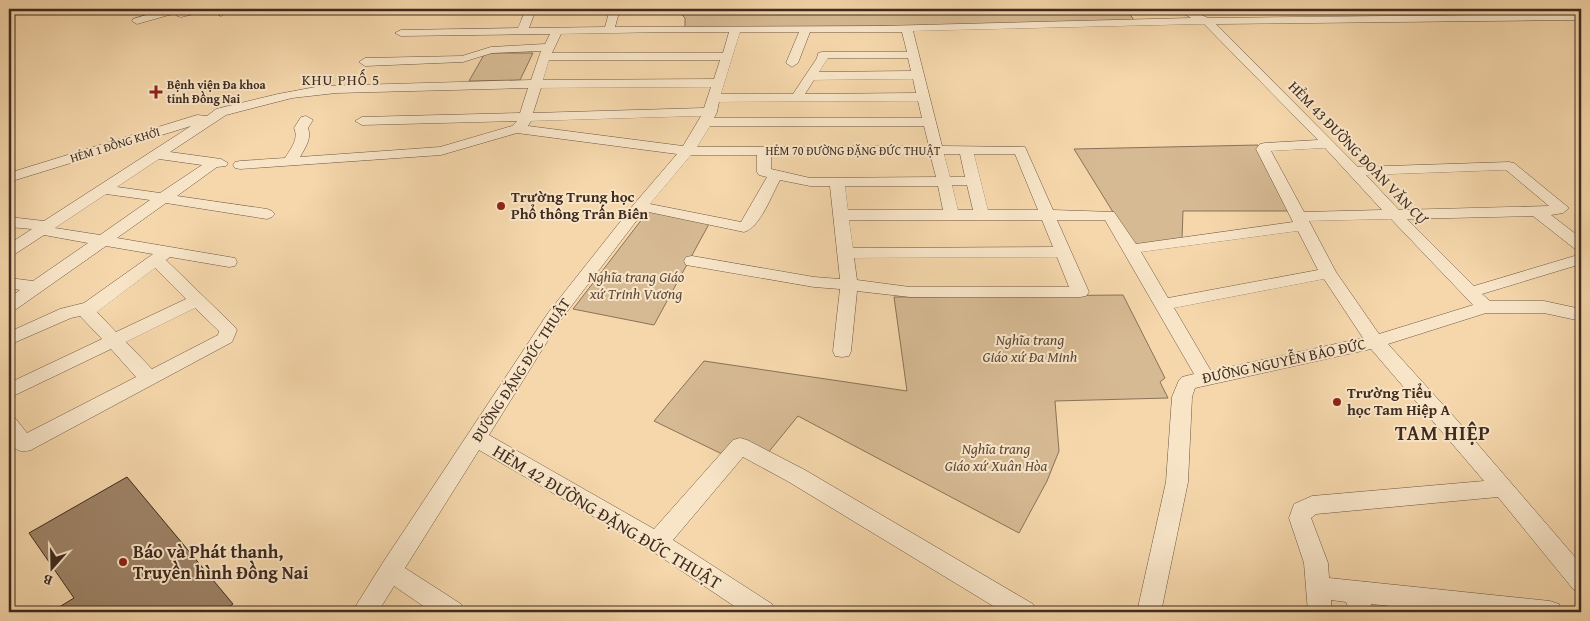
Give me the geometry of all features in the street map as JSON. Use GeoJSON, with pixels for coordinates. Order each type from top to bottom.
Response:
{"type":"FeatureCollection","features":[{"type":"Feature","properties":{"kind":"street"},"geometry":{"type":"LineString","coordinates":[[137,22],[173,11],[203,9]]}},
{"type":"Feature","properties":{"kind":"street"},"geometry":{"type":"LineString","coordinates":[[522,31],[531,9]]}},
{"type":"Feature","properties":{"kind":"street"},"geometry":{"type":"LineString","coordinates":[[609,30],[615,9]]}},
{"type":"Feature","properties":{"kind":"street"},"geometry":{"type":"LineString","coordinates":[[1181,9],[1207,21]]}},
{"type":"Feature","properties":{"kind":"street"},"geometry":{"type":"LineString","coordinates":[[1310,9],[1326,19]]}},
{"type":"Feature","properties":{"kind":"street"},"geometry":{"type":"LineString","coordinates":[[401,33],[558,30],[907,29],[1326,19],[1581,18]]}},
{"type":"Feature","properties":{"kind":"street","name":"HẺM 43 ĐƯỜNG ĐOÀN VĂN CỰ"},"geometry":{"type":"LineString","coordinates":[[1207,21],[1329,144],[1393,214],[1485,307]]}},
{"type":"Feature","properties":{"kind":"street","name":"ĐƯỜNG ĐẶNG ĐỨC THUẬT"},"geometry":{"type":"LineString","coordinates":[[364,612],[554,316],[640,206],[687,151],[708,117],[736,29]]}},
{"type":"Feature","properties":{"kind":"street"},"geometry":{"type":"LineString","coordinates":[[792,63],[806,29]]}},
{"type":"Feature","properties":{"kind":"street"},"geometry":{"type":"LineString","coordinates":[[907,29],[952,215]]}},
{"type":"Feature","properties":{"kind":"street"},"geometry":{"type":"LineString","coordinates":[[240,165],[440,151],[517,129],[523,124],[534,84],[558,30]]}},
{"type":"Feature","properties":{"kind":"street"},"geometry":{"type":"LineString","coordinates":[[796,98],[822,58],[822,49],[913,55]]}},
{"type":"Feature","properties":{"kind":"street"},"geometry":{"type":"LineString","coordinates":[[365,62],[462,59],[490,50],[728,56]]}},
{"type":"Feature","properties":{"kind":"street"},"geometry":{"type":"LineString","coordinates":[[812,76],[918,75]]}},
{"type":"Feature","properties":{"kind":"street","name":"HẺM 1 ĐỒNG KHỞI"},"geometry":{"type":"LineString","coordinates":[[9,178],[221,112],[256,103],[327,90],[534,84],[720,83]]}},
{"type":"Feature","properties":{"kind":"street"},"geometry":{"type":"LineString","coordinates":[[715,98],[924,97]]}},
{"type":"Feature","properties":{"kind":"street"},"geometry":{"type":"LineString","coordinates":[[9,251],[221,112]]}},
{"type":"Feature","properties":{"kind":"street"},"geometry":{"type":"LineString","coordinates":[[362,121],[525,115],[930,122]]}},
{"type":"Feature","properties":{"kind":"street"},"geometry":{"type":"LineString","coordinates":[[289,163],[300,143],[303,133],[301,128],[306,120]]}},
{"type":"Feature","properties":{"kind":"street","name":"HẺM 70 ĐƯỜNG ĐẶNG ĐỨC THUẬT"},"geometry":{"type":"LineString","coordinates":[[517,129],[687,151],[1020,150],[1047,215]]}},
{"type":"Feature","properties":{"kind":"street"},"geometry":{"type":"LineString","coordinates":[[1329,144],[1284,145],[1263,149],[1328,273],[1375,342],[1449,424],[1581,581]]}},
{"type":"Feature","properties":{"kind":"street"},"geometry":{"type":"LineString","coordinates":[[764,151],[764,172],[810,182],[973,181]]}},
{"type":"Feature","properties":{"kind":"street"},"geometry":{"type":"LineString","coordinates":[[966,151],[982,215]]}},
{"type":"Feature","properties":{"kind":"street"},"geometry":{"type":"LineString","coordinates":[[157,154],[309,173]]}},
{"type":"Feature","properties":{"kind":"street"},"geometry":{"type":"LineString","coordinates":[[9,306],[215,162]]}},
{"type":"Feature","properties":{"kind":"street"},"geometry":{"type":"LineString","coordinates":[[1131,249],[1301,221],[1393,214],[1560,209],[1558,205],[1509,166],[1354,171]]}},
{"type":"Feature","properties":{"kind":"street"},"geometry":{"type":"LineString","coordinates":[[640,206],[744,227],[750,222],[775,175]]}},
{"type":"Feature","properties":{"kind":"street"},"geometry":{"type":"LineString","coordinates":[[837,182],[850,285],[842,351]]}},
{"type":"Feature","properties":{"kind":"street"},"geometry":{"type":"LineString","coordinates":[[104,189],[267,214]]}},
{"type":"Feature","properties":{"kind":"street"},"geometry":{"type":"LineString","coordinates":[[1537,211],[1581,246]]}},
{"type":"Feature","properties":{"kind":"street"},"geometry":{"type":"LineString","coordinates":[[842,215],[1109,215],[1131,249],[1205,378]]}},
{"type":"Feature","properties":{"kind":"street"},"geometry":{"type":"LineString","coordinates":[[692,260],[777,277],[921,293],[1080,292],[1047,215]]}},
{"type":"Feature","properties":{"kind":"street"},"geometry":{"type":"LineString","coordinates":[[9,222],[104,240],[162,255],[229,262]]}},
{"type":"Feature","properties":{"kind":"street"},"geometry":{"type":"LineString","coordinates":[[846,253],[1063,252]]}},
{"type":"Feature","properties":{"kind":"street"},"geometry":{"type":"LineString","coordinates":[[9,424],[24,444],[220,343],[228,336],[228,330],[197,300],[162,255]]}},
{"type":"Feature","properties":{"kind":"street"},"geometry":{"type":"LineString","coordinates":[[9,339],[73,311],[86,310],[162,255]]}},
{"type":"Feature","properties":{"kind":"street"},"geometry":{"type":"LineString","coordinates":[[1471,292],[1581,259]]}},
{"type":"Feature","properties":{"kind":"street"},"geometry":{"type":"LineString","coordinates":[[1163,305],[1328,273]]}},
{"type":"Feature","properties":{"kind":"street"},"geometry":{"type":"LineString","coordinates":[[9,283],[36,288]]}},
{"type":"Feature","properties":{"kind":"street"},"geometry":{"type":"LineString","coordinates":[[9,391],[197,300]]}},
{"type":"Feature","properties":{"kind":"street","name":"ĐƯỜNG NGUYỄN BẢO ĐỨC"},"geometry":{"type":"LineString","coordinates":[[1150,612],[1177,482],[1183,393],[1189,382],[1375,342],[1485,307],[1544,306],[1581,314]]}},
{"type":"Feature","properties":{"kind":"street"},"geometry":{"type":"LineString","coordinates":[[86,310],[150,379]]}},
{"type":"Feature","properties":{"kind":"street","name":"HẺM 42 ĐƯỜNG ĐẶNG ĐỨC THUẬT"},"geometry":{"type":"LineString","coordinates":[[476,438],[657,542],[763,612]]}},
{"type":"Feature","properties":{"kind":"street"},"geometry":{"type":"LineString","coordinates":[[657,542],[740,446],[797,476],[1024,612]]}},
{"type":"Feature","properties":{"kind":"street"},"geometry":{"type":"LineString","coordinates":[[1320,612],[1316,563],[1300,518],[1302,511],[1312,505],[1503,488]]}},
{"type":"Feature","properties":{"kind":"street"},"geometry":{"type":"LineString","coordinates":[[390,570],[452,612]]}},
{"type":"Feature","properties":{"kind":"street"},"geometry":{"type":"LineString","coordinates":[[1318,588],[1358,602],[1550,612]]}},
{"type":"Feature","properties":{"kind":"green space"},"geometry":{"type":"Polygon","coordinates":[[[669,9],[1126,9],[1134,20],[934,26],[685,27],[685,18],[679,12],[669,9]]]}},
{"type":"Feature","properties":{"kind":"green space"},"geometry":{"type":"Polygon","coordinates":[[[485,53],[533,53],[520,80],[469,81],[485,53]]]}},
{"type":"Feature","properties":{"kind":"green space"},"geometry":{"type":"Polygon","coordinates":[[[1258,145],[1292,211],[1183,211],[1182,239],[1134,246],[1074,149],[1258,145]]]}},
{"type":"Feature","properties":{"kind":"green space","name":"Nghĩa trang Giáo xứ Trinh Vương"},"geometry":{"type":"Polygon","coordinates":[[[649,210],[709,224],[654,325],[573,309],[649,210]]]}},
{"type":"Feature","properties":{"kind":"green space"},"geometry":{"type":"Polygon","coordinates":[[[1123,295],[1165,378],[1160,382],[1168,398],[1055,401],[1059,451],[1047,481],[1019,533],[798,416],[767,454],[722,454],[654,421],[704,361],[907,391],[894,297],[1123,295]]]}},
{"type":"Feature","properties":{"kind":"building","name":"Báo và Phát thanh, Truyền hình Đồng Nai"},"geometry":{"type":"Polygon","coordinates":[[[127,477],[233,604],[221,612],[51,612],[74,598],[29,533],[127,477]]]}},
{"type":"Feature","properties":{"kind":"place","name":"Bệnh viện Đa khoa tỉnh Đồng Nai"},"geometry":{"type":"Point","coordinates":[156,92]}},
{"type":"Feature","properties":{"kind":"place","name":"Trường Trung học Phổ thông Trấn Biên"},"geometry":{"type":"Point","coordinates":[501,206]}},
{"type":"Feature","properties":{"kind":"place","name":"Trường Tiểu học Tam Hiệp A"},"geometry":{"type":"Point","coordinates":[1337,402]}},
{"type":"Feature","properties":{"kind":"place","name":"Báo và Phát thanh, Truyền hình Đồng Nai"},"geometry":{"type":"Point","coordinates":[123,562]}},
{"type":"Feature","properties":{"kind":"district","name":"KHU PHỐ 5"},"geometry":{"type":"Point","coordinates":[341,80]}},
{"type":"Feature","properties":{"kind":"district","name":"TAM HIỆP"},"geometry":{"type":"Point","coordinates":[1443,433]}},
{"type":"Feature","properties":{"kind":"park label","name":"Nghĩa trang Giáo xứ Đa Minh"},"geometry":{"type":"Point","coordinates":[1030,348]}},
{"type":"Feature","properties":{"kind":"park label","name":"Nghĩa trang Giáo xứ Xuân Hòa"},"geometry":{"type":"Point","coordinates":[996,458]}}]}
